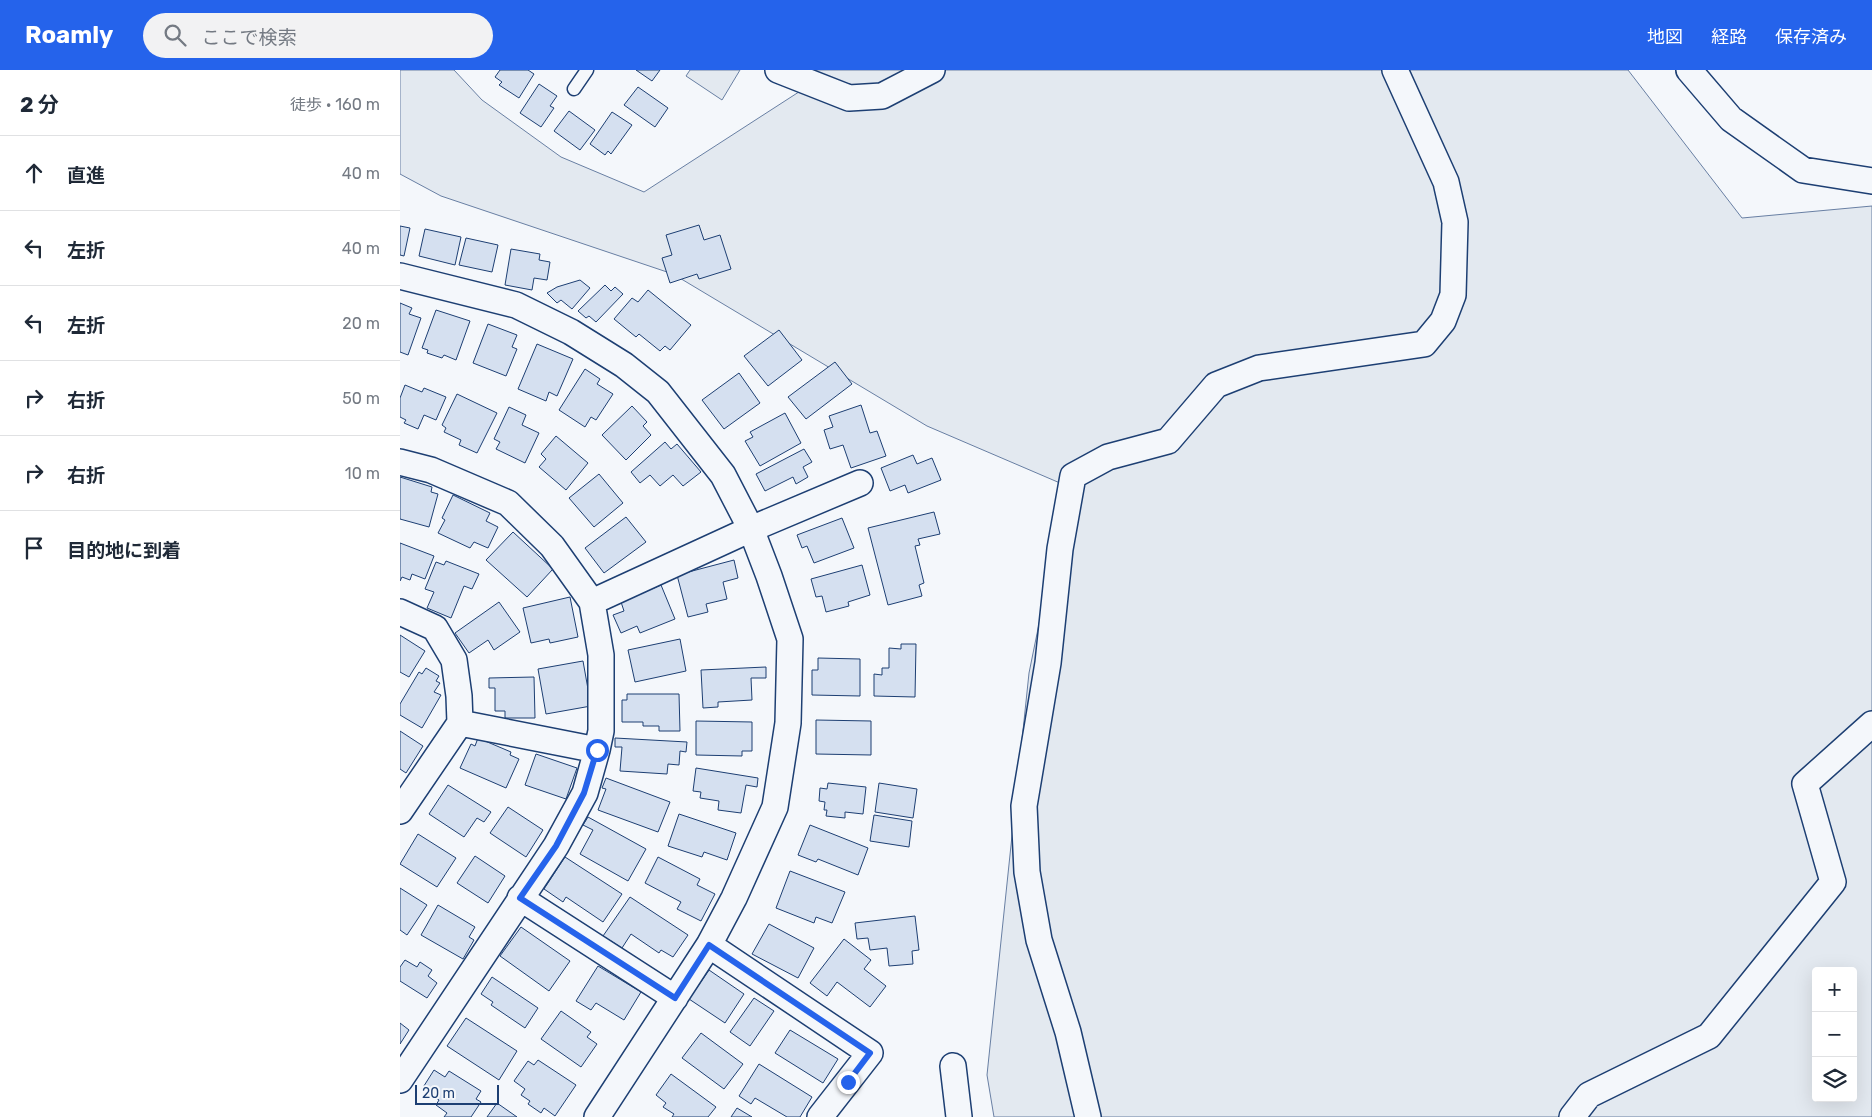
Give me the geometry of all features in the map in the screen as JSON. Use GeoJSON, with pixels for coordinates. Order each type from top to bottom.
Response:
{"type":"FeatureCollection","features":[{"type":"Feature","properties":{"kind":"street"},"geometry":{"type":"LineString","coordinates":[[778,70],[849,98],[882,96],[932,70]]}},
{"type":"Feature","properties":{"kind":"street"},"geometry":{"type":"LineString","coordinates":[[1088,1117],[1068,1032],[1039,940],[1027,872],[1024,806],[1048,663],[1060,549],[1073,476],[1108,457],[1168,440],[1216,385],[1259,368],[1424,344],[1442,321],[1453,295],[1455,222],[1446,182],[1396,70]]}},
{"type":"Feature","properties":{"kind":"street"},"geometry":{"type":"LineString","coordinates":[[1689,70],[1731,119],[1802,170],[1872,181]]}},
{"type":"Feature","properties":{"kind":"street"},"geometry":{"type":"LineString","coordinates":[[400,276],[516,304],[571,332],[624,365],[658,392],[723,475],[751,529],[790,638],[788,723],[775,807],[734,898],[709,945],[597,1117]]}},
{"type":"Feature","properties":{"kind":"street"},"geometry":{"type":"LineString","coordinates":[[400,462],[431,470],[508,502],[552,546],[592,602],[601,655],[601,730],[584,793],[556,846],[400,1080]]}},
{"type":"Feature","properties":{"kind":"street"},"geometry":{"type":"LineString","coordinates":[[592,602],[751,529],[860,483]]}},
{"type":"Feature","properties":{"kind":"street"},"geometry":{"type":"LineString","coordinates":[[400,612],[435,628],[454,660],[459,696],[460,723],[400,812]]}},
{"type":"Feature","properties":{"kind":"street"},"geometry":{"type":"LineString","coordinates":[[460,723],[597,750]]}},
{"type":"Feature","properties":{"kind":"street"},"geometry":{"type":"LineString","coordinates":[[1572,1117],[1589,1095],[1709,1036],[1833,882],[1805,784],[1872,724]]}},
{"type":"Feature","properties":{"kind":"street"},"geometry":{"type":"LineString","coordinates":[[520,898],[675,998]]}},
{"type":"Feature","properties":{"kind":"street"},"geometry":{"type":"LineString","coordinates":[[709,945],[870,1053],[820,1117]]}},
{"type":"Feature","properties":{"kind":"street"},"geometry":{"type":"LineString","coordinates":[[952,1066],[959,1117]]}},
{"type":"Feature","properties":{"kind":"lane"},"geometry":{"type":"LineString","coordinates":[[574,89],[587,70]]}},
{"type":"Feature","properties":{"kind":"shaded area"},"geometry":{"type":"Polygon","coordinates":[[[400,70],[454,70],[482,100],[561,157],[644,192],[805,88],[782,70],[1628,70],[1742,218],[1872,206],[1872,1117],[994,1117],[987,1075],[1029,673],[1067,486],[927,426],[673,274],[441,196],[400,174],[400,70]]]}},
{"type":"Feature","properties":{"kind":"shaded area"},"geometry":{"type":"Polygon","coordinates":[[[690,70],[740,70],[722,100],[686,76],[690,70]]]}},
{"type":"Feature","properties":{"kind":"building"},"geometry":{"type":"Polygon","coordinates":[[[500,70],[528,70],[534,74],[519,98],[499,85],[502,82],[495,77],[500,70]]]}},
{"type":"Feature","properties":{"kind":"building"},"geometry":{"type":"Polygon","coordinates":[[[636,70],[660,70],[652,81],[636,70]]]}},
{"type":"Feature","properties":{"kind":"building"},"geometry":{"type":"Polygon","coordinates":[[[539,84],[557,96],[550,106],[554,108],[541,127],[520,113],[539,84]]]}},
{"type":"Feature","properties":{"kind":"building"},"geometry":{"type":"Polygon","coordinates":[[[638,87],[668,108],[655,127],[624,105],[638,87]]]}},
{"type":"Feature","properties":{"kind":"building"},"geometry":{"type":"Polygon","coordinates":[[[569,111],[595,130],[580,150],[554,131],[569,111]]]}},
{"type":"Feature","properties":{"kind":"building"},"geometry":{"type":"Polygon","coordinates":[[[612,112],[632,125],[611,154],[608,151],[605,155],[590,144],[612,112]]]}},
{"type":"Feature","properties":{"kind":"building"},"geometry":{"type":"Polygon","coordinates":[[[699,225],[704,240],[720,235],[731,269],[699,279],[697,274],[670,283],[662,258],[672,255],[666,235],[699,225]]]}},
{"type":"Feature","properties":{"kind":"building"},"geometry":{"type":"Polygon","coordinates":[[[400,226],[410,228],[404,256],[400,255],[400,226]]]}},
{"type":"Feature","properties":{"kind":"building"},"geometry":{"type":"Polygon","coordinates":[[[425,229],[461,237],[455,265],[419,256],[425,229]]]}},
{"type":"Feature","properties":{"kind":"building"},"geometry":{"type":"Polygon","coordinates":[[[466,238],[498,245],[492,272],[459,265],[466,238]]]}},
{"type":"Feature","properties":{"kind":"building"},"geometry":{"type":"Polygon","coordinates":[[[511,249],[540,254],[539,260],[550,262],[547,280],[534,278],[532,290],[505,285],[511,249]]]}},
{"type":"Feature","properties":{"kind":"building"},"geometry":{"type":"Polygon","coordinates":[[[580,280],[590,288],[572,309],[561,300],[557,303],[547,293],[557,287],[580,280]]]}},
{"type":"Feature","properties":{"kind":"building"},"geometry":{"type":"Polygon","coordinates":[[[605,285],[611,291],[615,287],[623,294],[596,322],[589,316],[586,318],[578,311],[605,285]]]}},
{"type":"Feature","properties":{"kind":"building"},"geometry":{"type":"Polygon","coordinates":[[[648,290],[691,325],[670,350],[665,346],[660,351],[639,334],[636,337],[614,319],[632,298],[638,302],[648,290]]]}},
{"type":"Feature","properties":{"kind":"building"},"geometry":{"type":"Polygon","coordinates":[[[400,303],[412,308],[409,314],[421,318],[408,355],[400,352],[400,303]]]}},
{"type":"Feature","properties":{"kind":"building"},"geometry":{"type":"Polygon","coordinates":[[[436,310],[470,321],[456,360],[444,355],[442,358],[427,353],[428,350],[422,348],[436,310]]]}},
{"type":"Feature","properties":{"kind":"building"},"geometry":{"type":"Polygon","coordinates":[[[488,324],[517,335],[512,347],[517,349],[506,376],[473,363],[488,324]]]}},
{"type":"Feature","properties":{"kind":"building"},"geometry":{"type":"Polygon","coordinates":[[[779,330],[802,360],[768,386],[744,356],[779,330]]]}},
{"type":"Feature","properties":{"kind":"building"},"geometry":{"type":"Polygon","coordinates":[[[537,344],[573,359],[557,396],[549,392],[546,401],[518,389],[537,344]]]}},
{"type":"Feature","properties":{"kind":"building"},"geometry":{"type":"Polygon","coordinates":[[[835,362],[852,384],[806,419],[788,397],[835,362]]]}},
{"type":"Feature","properties":{"kind":"building"},"geometry":{"type":"Polygon","coordinates":[[[585,369],[600,379],[597,384],[613,394],[596,420],[591,417],[585,427],[559,410],[585,369]]]}},
{"type":"Feature","properties":{"kind":"building"},"geometry":{"type":"Polygon","coordinates":[[[739,373],[760,403],[724,429],[702,400],[739,373]]]}},
{"type":"Feature","properties":{"kind":"building"},"geometry":{"type":"Polygon","coordinates":[[[405,385],[422,392],[424,388],[446,397],[436,420],[424,415],[418,429],[404,423],[406,420],[400,417],[400,398],[405,385]]]}},
{"type":"Feature","properties":{"kind":"building"},"geometry":{"type":"Polygon","coordinates":[[[457,394],[497,413],[477,453],[459,445],[461,440],[444,432],[446,428],[442,425],[457,394]]]}},
{"type":"Feature","properties":{"kind":"building"},"geometry":{"type":"Polygon","coordinates":[[[861,405],[870,433],[877,431],[886,456],[851,468],[843,445],[830,449],[824,430],[833,427],[829,416],[861,405]]]}},
{"type":"Feature","properties":{"kind":"building"},"geometry":{"type":"Polygon","coordinates":[[[632,406],[647,422],[643,426],[651,435],[626,460],[602,435],[632,406]]]}},
{"type":"Feature","properties":{"kind":"building"},"geometry":{"type":"Polygon","coordinates":[[[509,407],[526,415],[522,425],[539,433],[525,463],[496,449],[500,442],[494,439],[509,407]]]}},
{"type":"Feature","properties":{"kind":"building"},"geometry":{"type":"Polygon","coordinates":[[[785,413],[801,443],[760,466],[745,441],[753,437],[750,432],[785,413]]]}},
{"type":"Feature","properties":{"kind":"building"},"geometry":{"type":"Polygon","coordinates":[[[556,436],[588,463],[566,490],[539,467],[546,459],[541,454],[556,436]]]}},
{"type":"Feature","properties":{"kind":"building"},"geometry":{"type":"Polygon","coordinates":[[[665,442],[671,449],[677,444],[701,472],[683,486],[673,475],[660,486],[650,475],[640,483],[631,472],[665,442]]]}},
{"type":"Feature","properties":{"kind":"building"},"geometry":{"type":"Polygon","coordinates":[[[804,449],[812,462],[803,467],[808,477],[796,484],[793,477],[765,491],[756,474],[804,449]]]}},
{"type":"Feature","properties":{"kind":"building"},"geometry":{"type":"Polygon","coordinates":[[[913,455],[917,464],[932,458],[941,480],[908,493],[905,485],[890,491],[881,468],[913,455]]]}},
{"type":"Feature","properties":{"kind":"building"},"geometry":{"type":"Polygon","coordinates":[[[599,474],[623,503],[594,527],[569,498],[599,474]]]}},
{"type":"Feature","properties":{"kind":"building"},"geometry":{"type":"Polygon","coordinates":[[[400,477],[432,487],[431,492],[438,494],[429,527],[400,519],[400,477]]]}},
{"type":"Feature","properties":{"kind":"building"},"geometry":{"type":"Polygon","coordinates":[[[453,495],[490,513],[486,521],[498,527],[488,548],[474,542],[470,548],[438,533],[445,520],[442,518],[453,495]]]}},
{"type":"Feature","properties":{"kind":"building"},"geometry":{"type":"Polygon","coordinates":[[[934,512],[940,534],[918,539],[920,545],[915,546],[924,583],[919,585],[922,596],[888,605],[868,528],[934,512]]]}},
{"type":"Feature","properties":{"kind":"building"},"geometry":{"type":"Polygon","coordinates":[[[626,517],[646,542],[604,573],[585,548],[626,517]]]}},
{"type":"Feature","properties":{"kind":"building"},"geometry":{"type":"Polygon","coordinates":[[[842,518],[854,548],[814,563],[807,546],[802,548],[797,535],[842,518]]]}},
{"type":"Feature","properties":{"kind":"building"},"geometry":{"type":"Polygon","coordinates":[[[513,532],[553,569],[527,597],[486,560],[513,532]]]}},
{"type":"Feature","properties":{"kind":"building"},"geometry":{"type":"Polygon","coordinates":[[[400,543],[434,556],[425,579],[412,574],[410,580],[402,577],[400,581],[400,543]]]}},
{"type":"Feature","properties":{"kind":"building"},"geometry":{"type":"Polygon","coordinates":[[[734,560],[738,578],[723,582],[727,599],[706,604],[708,612],[688,617],[677,575],[734,560]]]}},
{"type":"Feature","properties":{"kind":"building"},"geometry":{"type":"Polygon","coordinates":[[[446,561],[479,574],[472,589],[464,586],[451,618],[427,608],[434,592],[425,589],[436,562],[444,565],[446,561]]]}},
{"type":"Feature","properties":{"kind":"building"},"geometry":{"type":"Polygon","coordinates":[[[862,565],[870,595],[848,602],[849,606],[826,612],[822,596],[816,597],[811,579],[862,565]]]}},
{"type":"Feature","properties":{"kind":"building"},"geometry":{"type":"Polygon","coordinates":[[[661,585],[675,619],[640,633],[637,626],[621,633],[613,615],[624,611],[621,602],[661,585]]]}},
{"type":"Feature","properties":{"kind":"building"},"geometry":{"type":"Polygon","coordinates":[[[570,597],[578,637],[550,643],[549,639],[531,643],[523,608],[570,597]]]}},
{"type":"Feature","properties":{"kind":"building"},"geometry":{"type":"Polygon","coordinates":[[[499,602],[520,632],[494,650],[488,640],[469,653],[455,633],[499,602]]]}},
{"type":"Feature","properties":{"kind":"building"},"geometry":{"type":"Polygon","coordinates":[[[400,635],[425,651],[409,677],[400,672],[400,635]]]}},
{"type":"Feature","properties":{"kind":"building"},"geometry":{"type":"Polygon","coordinates":[[[680,639],[686,671],[635,682],[628,650],[680,639]]]}},
{"type":"Feature","properties":{"kind":"building"},"geometry":{"type":"Polygon","coordinates":[[[901,644],[916,644],[915,697],[874,696],[874,674],[882,675],[882,668],[889,668],[889,648],[901,649],[901,644]]]}},
{"type":"Feature","properties":{"kind":"building"},"geometry":{"type":"Polygon","coordinates":[[[818,658],[860,659],[860,696],[812,695],[812,670],[818,670],[818,658]]]}},
{"type":"Feature","properties":{"kind":"building"},"geometry":{"type":"Polygon","coordinates":[[[583,661],[591,706],[546,714],[538,669],[583,661]]]}},
{"type":"Feature","properties":{"kind":"building"},"geometry":{"type":"Polygon","coordinates":[[[766,667],[766,678],[751,678],[752,700],[718,702],[718,707],[703,708],[701,670],[766,667]]]}},
{"type":"Feature","properties":{"kind":"building"},"geometry":{"type":"Polygon","coordinates":[[[426,668],[439,676],[436,681],[440,683],[434,692],[441,695],[422,728],[400,715],[400,704],[419,672],[422,674],[426,668]]]}},
{"type":"Feature","properties":{"kind":"building"},"geometry":{"type":"Polygon","coordinates":[[[534,677],[535,718],[505,718],[505,711],[495,711],[495,688],[489,688],[489,678],[534,677]]]}},
{"type":"Feature","properties":{"kind":"building"},"geometry":{"type":"Polygon","coordinates":[[[627,694],[679,694],[680,731],[659,731],[659,726],[643,726],[643,722],[622,722],[622,700],[627,700],[627,694]]]}},
{"type":"Feature","properties":{"kind":"building"},"geometry":{"type":"Polygon","coordinates":[[[816,720],[871,721],[871,755],[816,754],[816,720]]]}},
{"type":"Feature","properties":{"kind":"building"},"geometry":{"type":"Polygon","coordinates":[[[696,721],[752,722],[752,751],[742,751],[742,756],[696,755],[696,721]]]}},
{"type":"Feature","properties":{"kind":"building"},"geometry":{"type":"Polygon","coordinates":[[[400,731],[423,746],[406,773],[400,769],[400,731]]]}},
{"type":"Feature","properties":{"kind":"building"},"geometry":{"type":"Polygon","coordinates":[[[478,738],[511,752],[510,755],[519,759],[506,788],[460,768],[471,744],[475,746],[478,738]]]}},
{"type":"Feature","properties":{"kind":"building"},"geometry":{"type":"Polygon","coordinates":[[[615,738],[687,742],[686,752],[680,751],[679,765],[668,764],[667,774],[620,771],[622,747],[615,747],[615,738]]]}},
{"type":"Feature","properties":{"kind":"building"},"geometry":{"type":"Polygon","coordinates":[[[536,754],[577,768],[566,799],[525,785],[536,754]]]}},
{"type":"Feature","properties":{"kind":"building"},"geometry":{"type":"Polygon","coordinates":[[[696,768],[758,778],[757,787],[746,785],[741,813],[718,810],[719,801],[700,798],[701,792],[693,791],[696,768]]]}},
{"type":"Feature","properties":{"kind":"building"},"geometry":{"type":"Polygon","coordinates":[[[606,778],[670,802],[658,832],[598,810],[606,789],[602,788],[606,778]]]}},
{"type":"Feature","properties":{"kind":"building"},"geometry":{"type":"Polygon","coordinates":[[[828,783],[866,787],[863,814],[845,812],[845,818],[826,816],[827,810],[824,810],[825,802],[819,801],[820,788],[827,789],[828,783]]]}},
{"type":"Feature","properties":{"kind":"building"},"geometry":{"type":"Polygon","coordinates":[[[879,783],[917,789],[913,818],[875,812],[879,783]]]}},
{"type":"Feature","properties":{"kind":"building"},"geometry":{"type":"Polygon","coordinates":[[[448,785],[491,812],[484,822],[477,818],[464,837],[429,814],[448,785]]]}},
{"type":"Feature","properties":{"kind":"building"},"geometry":{"type":"Polygon","coordinates":[[[508,807],[543,830],[526,857],[490,833],[508,807]]]}},
{"type":"Feature","properties":{"kind":"building"},"geometry":{"type":"Polygon","coordinates":[[[679,814],[736,833],[727,860],[704,852],[702,857],[668,846],[679,814]]]}},
{"type":"Feature","properties":{"kind":"building"},"geometry":{"type":"Polygon","coordinates":[[[874,815],[912,821],[909,847],[870,841],[874,815]]]}},
{"type":"Feature","properties":{"kind":"building"},"geometry":{"type":"Polygon","coordinates":[[[588,817],[646,849],[628,881],[580,854],[593,830],[583,825],[588,817]]]}},
{"type":"Feature","properties":{"kind":"building"},"geometry":{"type":"Polygon","coordinates":[[[810,825],[868,848],[858,875],[818,859],[816,862],[798,855],[810,825]]]}},
{"type":"Feature","properties":{"kind":"building"},"geometry":{"type":"Polygon","coordinates":[[[418,834],[456,858],[437,887],[400,864],[418,834]]]}},
{"type":"Feature","properties":{"kind":"building"},"geometry":{"type":"Polygon","coordinates":[[[475,856],[505,876],[488,903],[457,883],[475,856]]]}},
{"type":"Feature","properties":{"kind":"building"},"geometry":{"type":"Polygon","coordinates":[[[565,857],[622,894],[603,922],[566,897],[563,902],[544,889],[565,857]]]}},
{"type":"Feature","properties":{"kind":"building"},"geometry":{"type":"Polygon","coordinates":[[[658,857],[700,879],[697,885],[715,894],[701,921],[677,909],[681,902],[645,883],[658,857]]]}},
{"type":"Feature","properties":{"kind":"building"},"geometry":{"type":"Polygon","coordinates":[[[790,871],[845,892],[832,923],[816,917],[814,923],[776,908],[790,871]]]}},
{"type":"Feature","properties":{"kind":"building"},"geometry":{"type":"Polygon","coordinates":[[[400,888],[427,905],[407,935],[400,930],[400,888]]]}},
{"type":"Feature","properties":{"kind":"building"},"geometry":{"type":"Polygon","coordinates":[[[630,897],[688,935],[673,957],[661,950],[659,953],[631,934],[622,948],[603,936],[630,897]]]}},
{"type":"Feature","properties":{"kind":"building"},"geometry":{"type":"Polygon","coordinates":[[[438,905],[475,927],[469,937],[474,940],[463,959],[421,935],[438,905]]]}},
{"type":"Feature","properties":{"kind":"building"},"geometry":{"type":"Polygon","coordinates":[[[915,916],[919,950],[912,951],[913,964],[889,966],[887,948],[870,950],[868,938],[857,939],[855,923],[915,916]]]}},
{"type":"Feature","properties":{"kind":"building"},"geometry":{"type":"Polygon","coordinates":[[[769,924],[814,948],[798,978],[752,954],[769,924]]]}},
{"type":"Feature","properties":{"kind":"building"},"geometry":{"type":"Polygon","coordinates":[[[521,927],[570,961],[549,991],[500,956],[521,927]]]}},
{"type":"Feature","properties":{"kind":"building"},"geometry":{"type":"Polygon","coordinates":[[[844,939],[871,960],[864,969],[886,986],[870,1007],[837,982],[827,996],[810,983],[844,939]]]}},
{"type":"Feature","properties":{"kind":"building"},"geometry":{"type":"Polygon","coordinates":[[[405,960],[417,967],[420,962],[432,970],[428,976],[437,983],[427,998],[400,981],[400,967],[405,960]]]}},
{"type":"Feature","properties":{"kind":"building"},"geometry":{"type":"Polygon","coordinates":[[[598,966],[641,992],[624,1020],[596,1003],[591,1010],[576,1001],[598,966]]]}},
{"type":"Feature","properties":{"kind":"building"},"geometry":{"type":"Polygon","coordinates":[[[709,970],[744,994],[725,1023],[689,999],[709,970]]]}},
{"type":"Feature","properties":{"kind":"building"},"geometry":{"type":"Polygon","coordinates":[[[492,977],[538,1008],[525,1028],[491,1005],[493,1002],[481,994],[492,977]]]}},
{"type":"Feature","properties":{"kind":"building"},"geometry":{"type":"Polygon","coordinates":[[[754,998],[774,1011],[750,1046],[730,1032],[754,998]]]}},
{"type":"Feature","properties":{"kind":"building"},"geometry":{"type":"Polygon","coordinates":[[[561,1011],[591,1032],[587,1037],[597,1044],[581,1067],[541,1039],[561,1011]]]}},
{"type":"Feature","properties":{"kind":"building"},"geometry":{"type":"Polygon","coordinates":[[[466,1018],[517,1051],[499,1080],[447,1046],[466,1018]]]}},
{"type":"Feature","properties":{"kind":"building"},"geometry":{"type":"Polygon","coordinates":[[[400,1023],[409,1030],[400,1044],[400,1023]]]}},
{"type":"Feature","properties":{"kind":"building"},"geometry":{"type":"Polygon","coordinates":[[[790,1030],[838,1059],[823,1083],[775,1053],[790,1030]]]}},
{"type":"Feature","properties":{"kind":"building"},"geometry":{"type":"Polygon","coordinates":[[[701,1033],[743,1064],[724,1089],[682,1058],[701,1033]]]}},
{"type":"Feature","properties":{"kind":"building"},"geometry":{"type":"Polygon","coordinates":[[[538,1060],[576,1085],[555,1116],[544,1108],[541,1113],[528,1104],[530,1101],[521,1095],[525,1089],[514,1081],[528,1061],[534,1065],[538,1060]]]}},
{"type":"Feature","properties":{"kind":"building"},"geometry":{"type":"Polygon","coordinates":[[[759,1064],[812,1097],[800,1117],[787,1117],[755,1098],[751,1104],[739,1096],[759,1064]]]}},
{"type":"Feature","properties":{"kind":"building"},"geometry":{"type":"Polygon","coordinates":[[[434,1070],[445,1077],[449,1071],[481,1091],[476,1099],[481,1102],[471,1117],[444,1117],[447,1113],[436,1105],[439,1100],[422,1089],[434,1070]]]}},
{"type":"Feature","properties":{"kind":"building"},"geometry":{"type":"Polygon","coordinates":[[[671,1074],[716,1107],[708,1117],[672,1117],[674,1114],[663,1107],[666,1103],[656,1095],[671,1074]]]}},
{"type":"Feature","properties":{"kind":"building"},"geometry":{"type":"Polygon","coordinates":[[[497,1103],[517,1117],[487,1117],[497,1103]]]}},
{"type":"Feature","properties":{"kind":"building"},"geometry":{"type":"Polygon","coordinates":[[[737,1108],[752,1117],[731,1117],[737,1108]]]}},
{"type":"Feature","properties":{"kind":"route"},"geometry":{"type":"LineString","coordinates":[[597,750],[584,793],[556,846],[520,898],[675,998],[709,945],[870,1053],[848,1082]]}}]}
